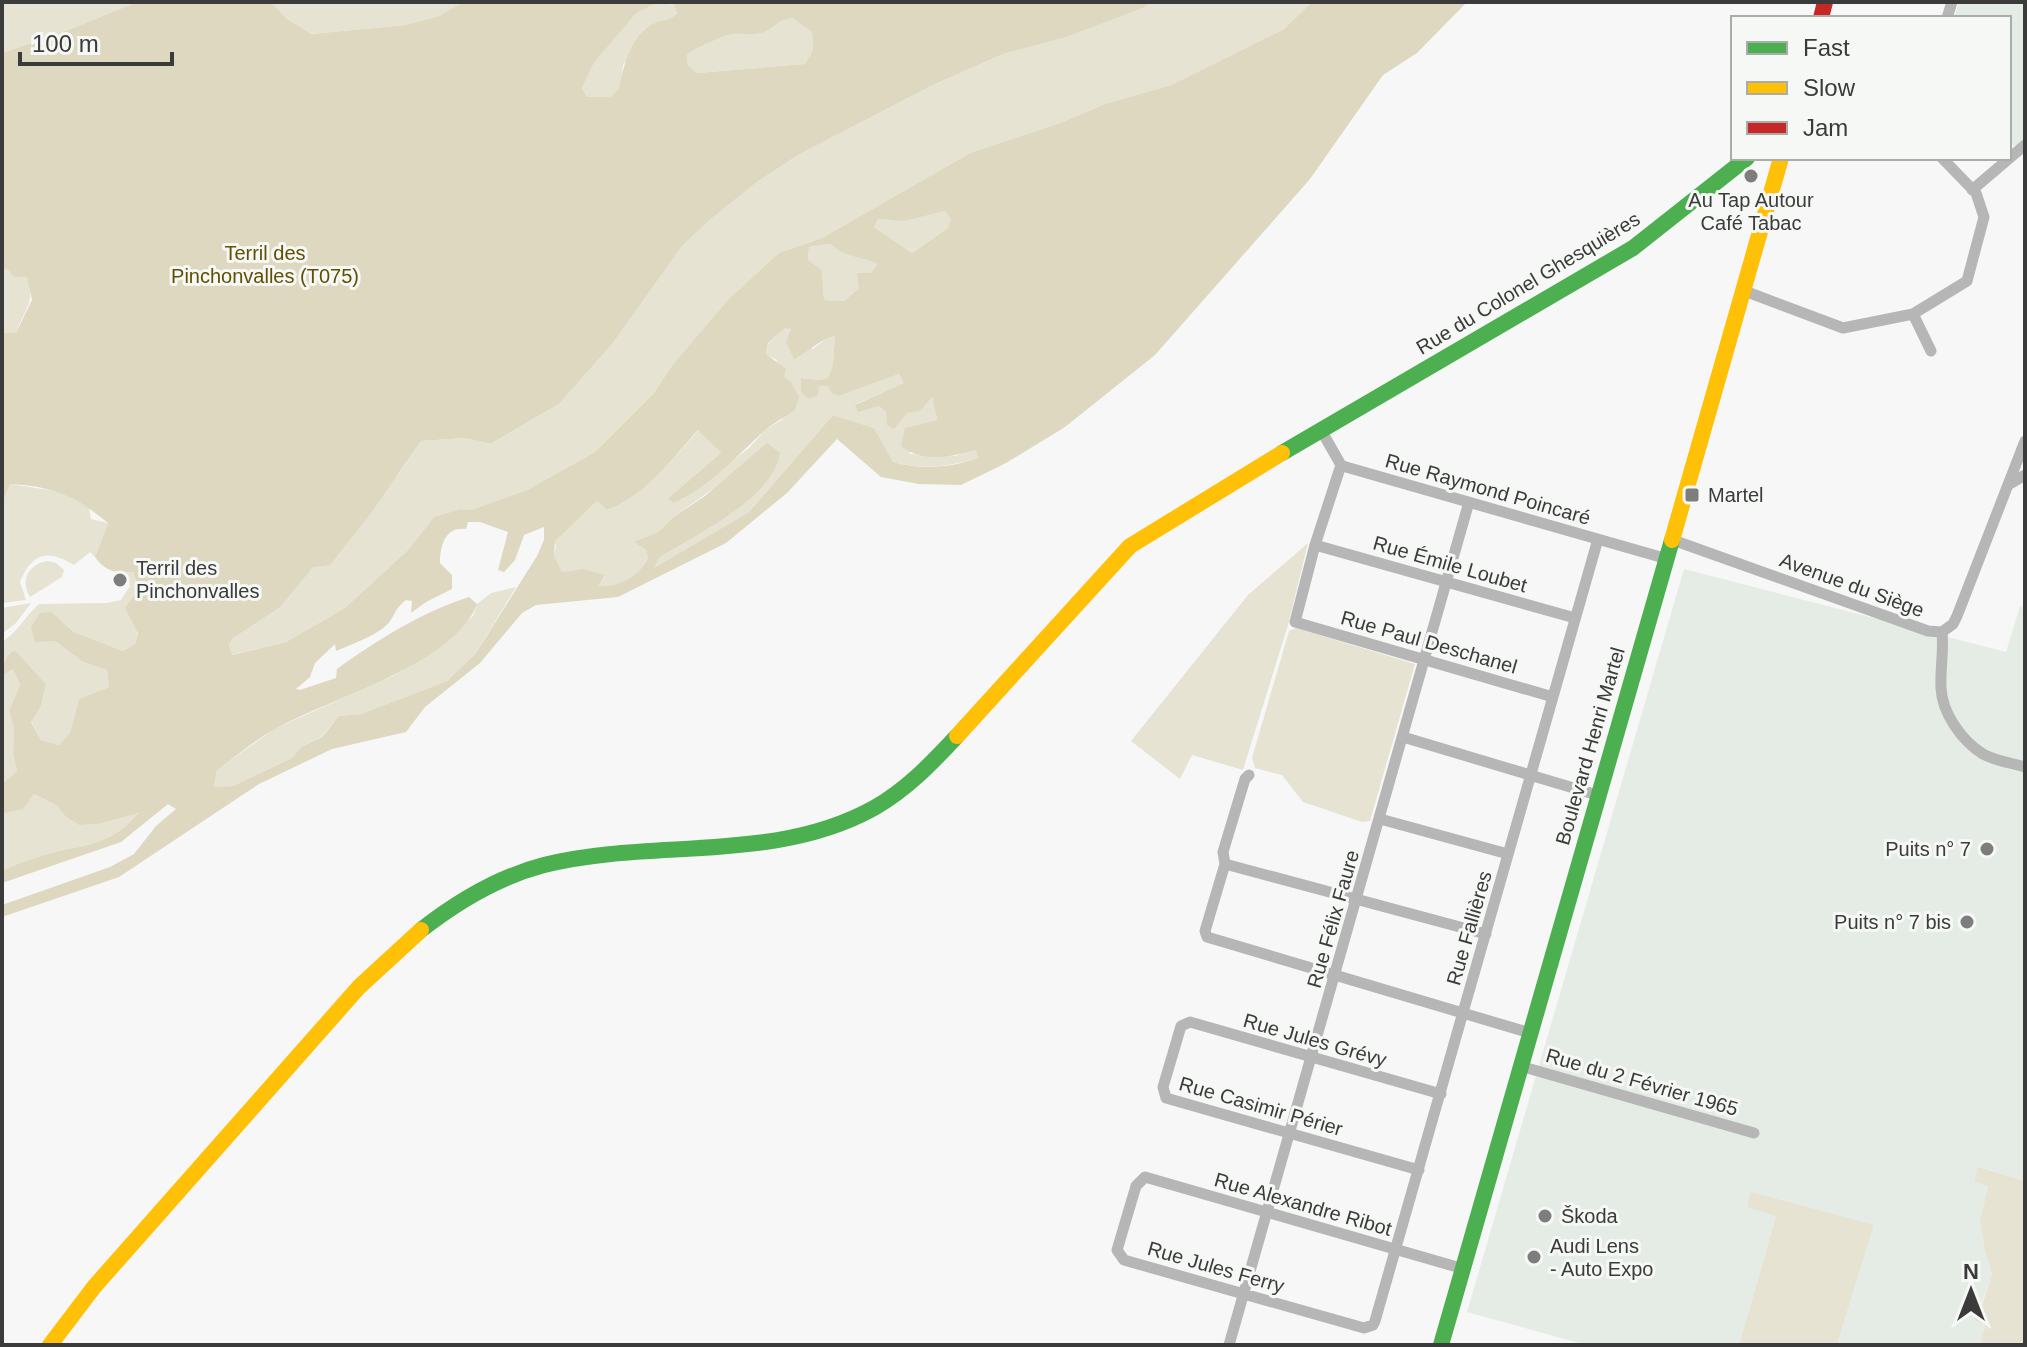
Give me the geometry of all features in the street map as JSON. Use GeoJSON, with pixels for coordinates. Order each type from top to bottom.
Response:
{"type":"FeatureCollection","features":[{"type":"Feature","properties":{"kind":"main road","name":"Rue du Colonel Ghesquières"},"geometry":{"type":"LineString","coordinates":[[50,1345],[94,1287],[359,987],[404,942],[425,926],[475,893],[533,868],[571,860],[782,839],[821,831],[866,812],[905,787],[932,763],[1130,546],[1321,430],[1633,248],[1744,160]]}},
{"type":"Feature","properties":{"kind":"main road","name":"Boulevard Henri Martel"},"geometry":{"type":"LineString","coordinates":[[1441,1345],[1780,160]]}},
{"type":"Feature","properties":{"kind":"street"},"geometry":{"type":"LineString","coordinates":[[1742,290],[1843,328],[1913,314],[1967,281],[1984,217],[1976,193],[1944,160]]}},
{"type":"Feature","properties":{"kind":"street"},"geometry":{"type":"LineString","coordinates":[[1972,190],[2007,160]]}},
{"type":"Feature","properties":{"kind":"street"},"geometry":{"type":"LineString","coordinates":[[1913,314],[1931,351]]}},
{"type":"Feature","properties":{"kind":"street"},"geometry":{"type":"LineString","coordinates":[[1315,545],[1341,465],[1321,430]]}},
{"type":"Feature","properties":{"kind":"street"},"geometry":{"type":"LineString","coordinates":[[1942,632],[1953,624],[1957,616],[2025,441]]}},
{"type":"Feature","properties":{"kind":"street","name":"Rue Raymond Poincaré"},"geometry":{"type":"LineString","coordinates":[[1341,465],[1664,558]]}},
{"type":"Feature","properties":{"kind":"street"},"geometry":{"type":"LineString","coordinates":[[2007,485],[2025,475]]}},
{"type":"Feature","properties":{"kind":"street","name":"Rue Félix Faure"},"geometry":{"type":"LineString","coordinates":[[1229,1345],[1469,502]]}},
{"type":"Feature","properties":{"kind":"street","name":"Rue Fallières"},"geometry":{"type":"LineString","coordinates":[[1373,1325],[1598,539]]}},
{"type":"Feature","properties":{"kind":"street","name":"Avenue du Siège"},"geometry":{"type":"LineString","coordinates":[[1670,539],[1928,631],[1942,632],[1942,700],[1949,716],[1961,734],[1984,755],[2025,767]]}},
{"type":"Feature","properties":{"kind":"street","name":"Rue Émile Loubet"},"geometry":{"type":"LineString","coordinates":[[1315,545],[1575,618]]}},
{"type":"Feature","properties":{"kind":"street","name":"Rue Paul Deschanel"},"geometry":{"type":"LineString","coordinates":[[1315,545],[1295,622],[1553,697]]}},
{"type":"Feature","properties":{"kind":"street"},"geometry":{"type":"LineString","coordinates":[[1403,737],[1597,795]]}},
{"type":"Feature","properties":{"kind":"street"},"geometry":{"type":"LineString","coordinates":[[1249,775],[1245,779],[1223,852],[1225,864],[1205,931],[1207,937],[1530,1033]]}},
{"type":"Feature","properties":{"kind":"street"},"geometry":{"type":"LineString","coordinates":[[1380,819],[1508,854]]}},
{"type":"Feature","properties":{"kind":"street"},"geometry":{"type":"LineString","coordinates":[[1225,864],[1486,934]]}},
{"type":"Feature","properties":{"kind":"street","name":"Rue Jules Grévy"},"geometry":{"type":"LineString","coordinates":[[1181,1026],[1190,1022],[1441,1094]]}},
{"type":"Feature","properties":{"kind":"street","name":"Rue Casimir Périer"},"geometry":{"type":"LineString","coordinates":[[1181,1026],[1163,1087],[1166,1098],[1419,1170]]}},
{"type":"Feature","properties":{"kind":"street","name":"Rue du 2 Février 1965"},"geometry":{"type":"LineString","coordinates":[[1520,1066],[1754,1133]]}},
{"type":"Feature","properties":{"kind":"street","name":"Rue Alexandre Ribot"},"geometry":{"type":"LineString","coordinates":[[1136,1186],[1145,1177],[1464,1269]]}},
{"type":"Feature","properties":{"kind":"street","name":"Rue Jules Ferry"},"geometry":{"type":"LineString","coordinates":[[1136,1186],[1117,1250],[1124,1260],[1364,1328],[1373,1325]]}},
{"type":"Feature","properties":{"kind":"shaded area"},"geometry":{"type":"Polygon","coordinates":[[[2,2],[137,2],[2,53],[2,2]]]}},
{"type":"Feature","properties":{"kind":"shaded area"},"geometry":{"type":"Polygon","coordinates":[[[271,2],[463,2],[439,16],[406,25],[310,34],[287,19],[271,2]]]}},
{"type":"Feature","properties":{"kind":"shaded area"},"geometry":{"type":"Polygon","coordinates":[[[659,2],[674,5],[677,12],[671,20],[655,23],[623,65],[620,89],[610,97],[587,97],[582,88],[594,63],[636,12],[659,2]]]}},
{"type":"Feature","properties":{"kind":"shaded area"},"geometry":{"type":"Polygon","coordinates":[[[1150,2],[1312,2],[1284,29],[1171,85],[1105,104],[1060,123],[970,153],[822,238],[779,253],[671,367],[654,393],[595,452],[527,490],[471,510],[460,509],[434,517],[408,550],[345,608],[286,642],[231,655],[229,645],[233,638],[313,567],[400,472],[421,441],[465,438],[490,444],[559,404],[613,343],[682,246],[757,182],[798,155],[933,85],[1003,54],[1067,37],[1143,8],[1150,2]]]}},
{"type":"Feature","properties":{"kind":"shaded area"},"geometry":{"type":"Polygon","coordinates":[[[1959,2],[2025,2],[2025,133],[2021,147],[2011,144],[2011,16],[1955,16],[1959,2]]]}},
{"type":"Feature","properties":{"kind":"shaded area"},"geometry":{"type":"Polygon","coordinates":[[[792,18],[812,32],[813,50],[805,64],[697,73],[688,65],[687,55],[709,43],[733,34],[761,33],[792,18]]]}},
{"type":"Feature","properties":{"kind":"shaded area"},"geometry":{"type":"Polygon","coordinates":[[[945,211],[952,221],[948,228],[912,253],[874,227],[878,219],[904,220],[945,211]]]}},
{"type":"Feature","properties":{"kind":"shaded area"},"geometry":{"type":"Polygon","coordinates":[[[830,244],[847,254],[879,264],[844,301],[824,300],[822,270],[808,260],[809,247],[830,244]]]}},
{"type":"Feature","properties":{"kind":"shaded area"},"geometry":{"type":"Polygon","coordinates":[[[7,267],[27,277],[30,293],[28,306],[16,333],[2,333],[2,271],[7,267]]]}},
{"type":"Feature","properties":{"kind":"shaded area"},"geometry":{"type":"Polygon","coordinates":[[[785,327],[791,328],[790,334],[813,349],[835,335],[833,364],[828,378],[801,378],[818,386],[828,385],[839,396],[899,374],[905,383],[856,404],[879,406],[886,412],[907,413],[932,397],[937,420],[905,428],[910,454],[955,456],[976,450],[978,458],[935,466],[892,462],[874,428],[833,415],[749,512],[653,569],[659,558],[733,512],[727,479],[672,518],[658,532],[635,542],[646,550],[648,558],[639,571],[627,580],[597,586],[605,576],[562,572],[554,555],[554,541],[597,501],[607,510],[634,496],[699,430],[721,453],[669,497],[687,496],[749,448],[765,430],[783,419],[784,377],[776,359],[766,355],[768,344],[785,327]]]}},
{"type":"Feature","properties":{"kind":"shaded area"},"geometry":{"type":"Polygon","coordinates":[[[10,484],[62,492],[89,508],[91,519],[108,523],[95,557],[90,552],[74,565],[49,555],[42,556],[30,564],[20,582],[26,600],[2,603],[2,504],[10,484]]]}},
{"type":"Feature","properties":{"kind":"shaded area"},"geometry":{"type":"Polygon","coordinates":[[[1308,543],[1288,625],[1243,770],[1192,755],[1180,779],[1131,741],[1248,595],[1308,543]]]}},
{"type":"Feature","properties":{"kind":"shaded area"},"geometry":{"type":"Polygon","coordinates":[[[47,561],[56,563],[64,570],[62,577],[30,597],[26,585],[28,574],[35,566],[47,561]]]}},
{"type":"Feature","properties":{"kind":"shaded area"},"geometry":{"type":"Polygon","coordinates":[[[1684,569],[2006,652],[2020,606],[2025,608],[2025,1181],[1979,1167],[1974,1182],[1988,1186],[1980,1220],[1992,1274],[1975,1322],[1985,1325],[1980,1345],[1837,1345],[1874,1225],[1776,1216],[1739,1345],[1586,1345],[1467,1312],[1684,569]]]}},
{"type":"Feature","properties":{"kind":"shaded area"},"geometry":{"type":"Polygon","coordinates":[[[133,572],[139,607],[135,644],[123,651],[74,632],[63,622],[55,641],[83,662],[107,670],[109,687],[79,699],[70,734],[59,745],[41,740],[31,721],[41,706],[46,684],[15,650],[5,673],[13,669],[20,685],[9,710],[14,729],[13,754],[17,771],[2,784],[2,642],[39,604],[121,600],[130,586],[128,576],[121,573],[133,572]]]}},
{"type":"Feature","properties":{"kind":"shaded area"},"geometry":{"type":"Polygon","coordinates":[[[516,587],[476,653],[447,681],[361,714],[339,716],[321,737],[301,747],[292,758],[233,786],[214,788],[217,770],[274,729],[395,675],[438,648],[473,616],[477,604],[491,593],[516,587]]]}},
{"type":"Feature","properties":{"kind":"shaded area"},"geometry":{"type":"Polygon","coordinates":[[[31,603],[16,623],[2,634],[2,608],[31,603]]]}},
{"type":"Feature","properties":{"kind":"shaded area"},"geometry":{"type":"Polygon","coordinates":[[[1296,628],[1415,664],[1370,821],[1362,822],[1303,802],[1282,775],[1255,768],[1252,758],[1289,631],[1296,628]]]}},
{"type":"Feature","properties":{"kind":"shaded area"},"geometry":{"type":"Polygon","coordinates":[[[34,794],[56,805],[66,817],[79,825],[98,824],[139,811],[127,828],[104,841],[53,853],[2,871],[2,814],[22,809],[34,794]]]}},
{"type":"Feature","properties":{"kind":"shaded area"},"geometry":{"type":"Polygon","coordinates":[[[1978,1167],[2025,1181],[2025,1345],[1980,1345],[1985,1325],[1974,1321],[1992,1274],[1980,1220],[1988,1186],[1974,1182],[1978,1167]]]}},
{"type":"Feature","properties":{"kind":"shaded area"},"geometry":{"type":"Polygon","coordinates":[[[1751,1192],[1874,1225],[1837,1345],[1739,1345],[1776,1216],[1747,1207],[1751,1192]]]}},
{"type":"Feature","properties":{"kind":"green space","name":"Terril des Pinchonvalles (T075)"},"geometry":{"type":"Polygon","coordinates":[[[137,2],[271,2],[287,19],[311,34],[406,25],[439,16],[463,2],[659,2],[636,13],[594,63],[582,88],[587,97],[610,97],[619,89],[626,61],[640,35],[655,23],[677,13],[674,5],[668,2],[1150,2],[1143,8],[1067,37],[1003,54],[933,85],[798,155],[757,182],[682,246],[613,343],[559,404],[490,444],[465,438],[421,441],[330,565],[313,567],[280,607],[233,638],[229,645],[232,655],[286,642],[345,608],[408,550],[434,517],[460,509],[471,510],[527,490],[595,452],[654,393],[671,367],[728,300],[779,253],[822,238],[970,153],[1060,123],[1105,104],[1171,85],[1284,29],[1312,2],[1467,2],[1417,53],[1383,75],[1310,179],[1155,355],[1065,427],[1006,463],[961,485],[919,484],[881,477],[837,439],[787,493],[726,543],[618,597],[536,605],[522,613],[480,663],[425,707],[406,732],[332,749],[259,784],[119,877],[2,917],[2,905],[110,867],[134,854],[156,826],[176,809],[168,804],[121,842],[2,883],[2,871],[42,856],[101,841],[120,831],[138,813],[98,824],[79,825],[66,817],[56,805],[34,794],[23,809],[2,814],[2,784],[17,771],[13,754],[14,729],[9,710],[20,685],[13,669],[4,674],[2,668],[8,655],[15,650],[46,684],[41,706],[31,722],[41,740],[59,745],[70,733],[79,699],[109,687],[107,670],[83,662],[55,641],[35,642],[31,627],[40,613],[51,612],[74,632],[123,651],[135,644],[138,633],[125,608],[139,589],[133,572],[111,570],[95,557],[108,523],[74,499],[40,487],[10,484],[2,504],[2,333],[16,333],[32,300],[27,277],[14,277],[7,268],[2,271],[2,53],[137,2]],[[792,18],[761,33],[733,34],[696,49],[687,55],[688,65],[697,73],[805,64],[813,50],[812,32],[792,18]],[[945,211],[904,221],[878,219],[874,227],[912,253],[948,228],[951,220],[945,211]],[[830,244],[809,247],[808,260],[822,270],[824,300],[844,301],[859,288],[857,273],[871,273],[878,264],[847,254],[830,244]],[[785,328],[768,343],[766,354],[786,369],[784,377],[791,382],[799,397],[795,410],[767,429],[710,481],[673,503],[668,498],[721,453],[698,430],[657,476],[634,496],[607,510],[597,501],[555,541],[554,555],[562,572],[583,569],[605,575],[598,586],[628,580],[648,558],[646,550],[634,542],[658,532],[767,443],[780,453],[774,470],[748,500],[731,514],[659,558],[654,568],[749,512],[833,415],[874,428],[893,462],[936,467],[978,458],[976,450],[927,457],[901,446],[905,428],[937,420],[932,397],[920,411],[907,413],[894,429],[887,425],[886,412],[879,406],[858,412],[855,405],[904,383],[899,374],[839,396],[832,393],[828,386],[819,386],[818,395],[809,399],[801,392],[801,378],[828,378],[833,364],[835,336],[794,359],[786,342],[791,329],[785,328]],[[468,522],[466,529],[459,529],[445,538],[440,557],[440,563],[452,575],[452,589],[411,613],[412,601],[406,600],[381,630],[336,651],[335,644],[315,663],[310,677],[296,689],[336,678],[337,669],[384,637],[434,610],[469,597],[477,604],[464,625],[418,662],[262,737],[217,770],[214,787],[233,786],[292,758],[301,747],[322,737],[339,716],[361,714],[447,681],[476,653],[537,556],[544,540],[544,527],[524,535],[515,560],[504,572],[498,570],[508,532],[480,522],[468,522]]]}},
{"type":"Feature","properties":{"kind":"traffic: fast"},"geometry":{"type":"LineString","coordinates":[[1282,453],[1633,248],[1744,160]]}},
{"type":"Feature","properties":{"kind":"traffic: fast"},"geometry":{"type":"LineString","coordinates":[[1441,1345],[1672,540]]}},
{"type":"Feature","properties":{"kind":"traffic: fast"},"geometry":{"type":"LineString","coordinates":[[421,930],[479,891],[544,865],[585,857],[754,844],[795,837],[835,825],[874,808],[897,793],[957,736]]}},
{"type":"Feature","properties":{"kind":"traffic: slow"},"geometry":{"type":"LineString","coordinates":[[1672,540],[1780,160]]}},
{"type":"Feature","properties":{"kind":"traffic: slow"},"geometry":{"type":"LineString","coordinates":[[957,736],[1130,546],[1282,453]]}},
{"type":"Feature","properties":{"kind":"traffic: slow"},"geometry":{"type":"LineString","coordinates":[[50,1345],[94,1287],[359,987],[421,930]]}},
{"type":"Feature","properties":{"kind":"traffic: jam"},"geometry":{"type":"LineString","coordinates":[[1822,16],[1825,2]]}},
{"type":"Feature","properties":{"kind":"place","name":"Au Tap Autour Café Tabac"},"geometry":{"type":"Point","coordinates":[1751,176]}},
{"type":"Feature","properties":{"kind":"place","name":"Martel"},"geometry":{"type":"Point","coordinates":[1692,495]}},
{"type":"Feature","properties":{"kind":"place","name":"Terril des Pinchonvalles"},"geometry":{"type":"Point","coordinates":[120,580]}},
{"type":"Feature","properties":{"kind":"place","name":"Puits n° 7"},"geometry":{"type":"Point","coordinates":[1987,849]}},
{"type":"Feature","properties":{"kind":"place","name":"Puits n° 7 bis"},"geometry":{"type":"Point","coordinates":[1967,922]}},
{"type":"Feature","properties":{"kind":"place","name":"Škoda"},"geometry":{"type":"Point","coordinates":[1545,1216]}},
{"type":"Feature","properties":{"kind":"place","name":"Audi Lens - Auto Expo"},"geometry":{"type":"Point","coordinates":[1534,1257]}}]}
